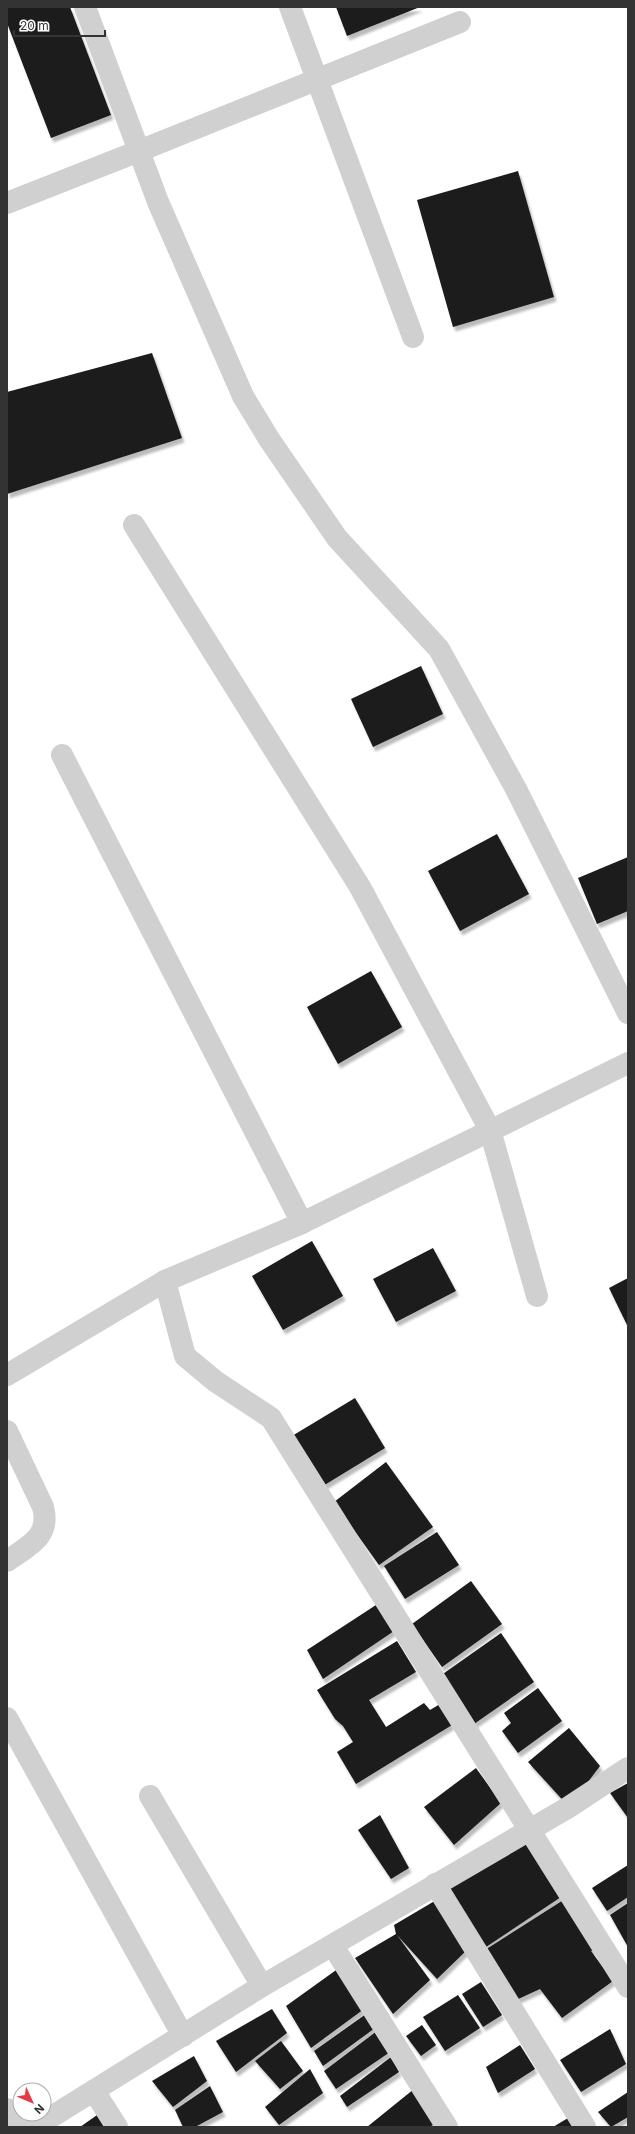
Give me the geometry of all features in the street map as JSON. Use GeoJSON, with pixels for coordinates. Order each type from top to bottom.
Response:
{"type":"FeatureCollection","features":[{"type":"Feature","properties":{"kind":"street"},"geometry":{"type":"LineString","coordinates":[[85,7],[158,202],[243,396],[269,439],[337,538],[439,649],[516,789],[628,1013]]}},
{"type":"Feature","properties":{"kind":"street"},"geometry":{"type":"LineString","coordinates":[[290,7],[413,337]]}},
{"type":"Feature","properties":{"kind":"street"},"geometry":{"type":"LineString","coordinates":[[7,203],[460,22]]}},
{"type":"Feature","properties":{"kind":"street"},"geometry":{"type":"LineString","coordinates":[[134,525],[360,887],[490,1130],[537,1296]]}},
{"type":"Feature","properties":{"kind":"street"},"geometry":{"type":"LineString","coordinates":[[62,755],[302,1223]]}},
{"type":"Feature","properties":{"kind":"street"},"geometry":{"type":"LineString","coordinates":[[7,1375],[165,1281],[302,1223],[628,1063]]}},
{"type":"Feature","properties":{"kind":"street"},"geometry":{"type":"LineString","coordinates":[[165,1281],[185,1356],[216,1381],[271,1418],[628,1986]]}},
{"type":"Feature","properties":{"kind":"street"},"geometry":{"type":"LineString","coordinates":[[7,1431],[43,1508],[45,1518],[44,1528],[36,1539],[7,1561]]}},
{"type":"Feature","properties":{"kind":"street"},"geometry":{"type":"LineString","coordinates":[[7,1718],[183,2036]]}},
{"type":"Feature","properties":{"kind":"street"},"geometry":{"type":"LineString","coordinates":[[35,2127],[262,1986],[333,1946],[435,1884],[569,1807],[628,1768]]}},
{"type":"Feature","properties":{"kind":"street"},"geometry":{"type":"LineString","coordinates":[[150,1796],[262,1986]]}},
{"type":"Feature","properties":{"kind":"street"},"geometry":{"type":"LineString","coordinates":[[435,1884],[585,2127]]}},
{"type":"Feature","properties":{"kind":"street"},"geometry":{"type":"LineString","coordinates":[[333,1946],[447,2127]]}},
{"type":"Feature","properties":{"kind":"street"},"geometry":{"type":"LineString","coordinates":[[94,2091],[117,2127]]}},
{"type":"Feature","properties":{"kind":"street"},"geometry":{"type":"LineString","coordinates":[[7,2109],[19,2127]]}},
{"type":"Feature","properties":{"kind":"building"},"geometry":{"type":"Polygon","coordinates":[[[7,7],[70,7],[111,115],[51,138],[7,23],[7,7]]]}},
{"type":"Feature","properties":{"kind":"building"},"geometry":{"type":"Polygon","coordinates":[[[336,7],[420,7],[347,36],[336,7]]]}},
{"type":"Feature","properties":{"kind":"building"},"geometry":{"type":"Polygon","coordinates":[[[518,171],[554,297],[453,327],[417,200],[518,171]]]}},
{"type":"Feature","properties":{"kind":"building"},"geometry":{"type":"Polygon","coordinates":[[[152,353],[182,438],[7,494],[7,392],[152,353]]]}},
{"type":"Feature","properties":{"kind":"building"},"geometry":{"type":"Polygon","coordinates":[[[421,666],[443,714],[373,747],[351,699],[421,666]]]}},
{"type":"Feature","properties":{"kind":"building"},"geometry":{"type":"Polygon","coordinates":[[[497,834],[529,894],[460,931],[428,871],[497,834]]]}},
{"type":"Feature","properties":{"kind":"building"},"geometry":{"type":"Polygon","coordinates":[[[628,857],[628,911],[597,924],[578,878],[628,857]]]}},
{"type":"Feature","properties":{"kind":"building"},"geometry":{"type":"Polygon","coordinates":[[[371,971],[402,1027],[338,1064],[307,1007],[371,971]]]}},
{"type":"Feature","properties":{"kind":"building"},"geometry":{"type":"Polygon","coordinates":[[[312,1241],[343,1296],[283,1330],[252,1276],[312,1241]]]}},
{"type":"Feature","properties":{"kind":"building"},"geometry":{"type":"Polygon","coordinates":[[[433,1248],[456,1291],[396,1322],[373,1279],[433,1248]]]}},
{"type":"Feature","properties":{"kind":"building"},"geometry":{"type":"Polygon","coordinates":[[[628,1278],[628,1327],[609,1288],[628,1278]]]}},
{"type":"Feature","properties":{"kind":"building"},"geometry":{"type":"Polygon","coordinates":[[[355,1398],[385,1448],[318,1489],[287,1439],[355,1398]]]}},
{"type":"Feature","properties":{"kind":"building"},"geometry":{"type":"Polygon","coordinates":[[[386,1462],[433,1527],[379,1565],[334,1502],[386,1462]]]}},
{"type":"Feature","properties":{"kind":"building"},"geometry":{"type":"Polygon","coordinates":[[[437,1532],[459,1565],[405,1599],[384,1566],[437,1532]]]}},
{"type":"Feature","properties":{"kind":"building"},"geometry":{"type":"Polygon","coordinates":[[[471,1581],[502,1624],[442,1667],[412,1624],[471,1581]]]}},
{"type":"Feature","properties":{"kind":"building"},"geometry":{"type":"Polygon","coordinates":[[[376,1605],[394,1631],[323,1679],[307,1650],[376,1605]]]}},
{"type":"Feature","properties":{"kind":"building"},"geometry":{"type":"Polygon","coordinates":[[[501,1633],[534,1682],[474,1724],[440,1676],[501,1633]]]}},
{"type":"Feature","properties":{"kind":"building"},"geometry":{"type":"Polygon","coordinates":[[[397,1641],[416,1672],[369,1700],[386,1727],[424,1703],[430,1710],[440,1704],[452,1725],[356,1784],[337,1752],[353,1742],[343,1726],[335,1719],[317,1690],[397,1641]]]}},
{"type":"Feature","properties":{"kind":"building"},"geometry":{"type":"Polygon","coordinates":[[[538,1688],[562,1721],[518,1753],[502,1731],[511,1723],[504,1713],[538,1688]]]}},
{"type":"Feature","properties":{"kind":"building"},"geometry":{"type":"Polygon","coordinates":[[[569,1728],[600,1766],[569,1807],[528,1762],[569,1728]]]}},
{"type":"Feature","properties":{"kind":"building"},"geometry":{"type":"Polygon","coordinates":[[[476,1768],[501,1803],[454,1845],[424,1807],[476,1768]]]}},
{"type":"Feature","properties":{"kind":"building"},"geometry":{"type":"Polygon","coordinates":[[[628,1783],[628,1818],[610,1793],[628,1783]]]}},
{"type":"Feature","properties":{"kind":"building"},"geometry":{"type":"Polygon","coordinates":[[[380,1815],[409,1868],[391,1879],[358,1830],[380,1815]]]}},
{"type":"Feature","properties":{"kind":"building"},"geometry":{"type":"Polygon","coordinates":[[[526,1838],[564,1895],[486,1947],[449,1889],[526,1838]]]}},
{"type":"Feature","properties":{"kind":"building"},"geometry":{"type":"Polygon","coordinates":[[[628,1865],[628,1897],[607,1911],[592,1888],[628,1865]]]}},
{"type":"Feature","properties":{"kind":"building"},"geometry":{"type":"Polygon","coordinates":[[[438,1899],[469,1948],[437,1979],[397,1935],[430,1980],[393,2014],[355,1958],[396,1934],[394,1925],[438,1899]]]}},
{"type":"Feature","properties":{"kind":"building"},"geometry":{"type":"Polygon","coordinates":[[[565,1899],[597,1949],[591,1951],[613,1981],[562,2018],[540,1989],[516,2000],[485,1950],[565,1899]]]}},
{"type":"Feature","properties":{"kind":"building"},"geometry":{"type":"Polygon","coordinates":[[[628,1903],[628,1947],[610,1915],[628,1903]]]}},
{"type":"Feature","properties":{"kind":"building"},"geometry":{"type":"Polygon","coordinates":[[[339,1968],[364,2009],[311,2048],[286,2006],[339,1968]]]}},
{"type":"Feature","properties":{"kind":"building"},"geometry":{"type":"Polygon","coordinates":[[[481,1982],[502,2015],[483,2027],[462,1994],[481,1982]]]}},
{"type":"Feature","properties":{"kind":"building"},"geometry":{"type":"Polygon","coordinates":[[[458,1995],[480,2028],[445,2051],[423,2017],[458,1995]]]}},
{"type":"Feature","properties":{"kind":"building"},"geometry":{"type":"Polygon","coordinates":[[[272,2009],[287,2033],[236,2072],[216,2041],[272,2009]]]}},
{"type":"Feature","properties":{"kind":"building"},"geometry":{"type":"Polygon","coordinates":[[[366,2014],[375,2028],[323,2066],[314,2051],[366,2014]]]}},
{"type":"Feature","properties":{"kind":"building"},"geometry":{"type":"Polygon","coordinates":[[[422,2025],[436,2045],[421,2056],[406,2036],[422,2025]]]}},
{"type":"Feature","properties":{"kind":"building"},"geometry":{"type":"Polygon","coordinates":[[[610,2029],[626,2064],[581,2092],[560,2060],[610,2029]]]}},
{"type":"Feature","properties":{"kind":"building"},"geometry":{"type":"Polygon","coordinates":[[[377,2031],[390,2052],[336,2089],[324,2071],[377,2031]]]}},
{"type":"Feature","properties":{"kind":"building"},"geometry":{"type":"Polygon","coordinates":[[[281,2041],[303,2071],[280,2089],[255,2061],[281,2041]]]}},
{"type":"Feature","properties":{"kind":"building"},"geometry":{"type":"Polygon","coordinates":[[[520,2045],[535,2069],[498,2093],[486,2067],[520,2045]]]}},
{"type":"Feature","properties":{"kind":"building"},"geometry":{"type":"Polygon","coordinates":[[[194,2056],[207,2081],[173,2107],[152,2081],[194,2056]]]}},
{"type":"Feature","properties":{"kind":"building"},"geometry":{"type":"Polygon","coordinates":[[[391,2057],[399,2072],[347,2107],[340,2096],[391,2057]]]}},
{"type":"Feature","properties":{"kind":"building"},"geometry":{"type":"Polygon","coordinates":[[[310,2069],[323,2093],[279,2125],[265,2107],[310,2069]]]}},
{"type":"Feature","properties":{"kind":"building"},"geometry":{"type":"Polygon","coordinates":[[[210,2086],[223,2112],[195,2127],[183,2127],[175,2110],[210,2086]]]}},
{"type":"Feature","properties":{"kind":"building"},"geometry":{"type":"Polygon","coordinates":[[[414,2089],[435,2123],[430,2127],[367,2127],[414,2089]]]}},
{"type":"Feature","properties":{"kind":"building"},"geometry":{"type":"Polygon","coordinates":[[[628,2092],[628,2117],[611,2127],[598,2112],[628,2092]]]}},
{"type":"Feature","properties":{"kind":"building"},"geometry":{"type":"Polygon","coordinates":[[[100,2113],[108,2127],[80,2127],[100,2113]]]}},
{"type":"Feature","properties":{"kind":"building"},"geometry":{"type":"Polygon","coordinates":[[[573,2115],[580,2127],[553,2127],[573,2115]]]}}]}
